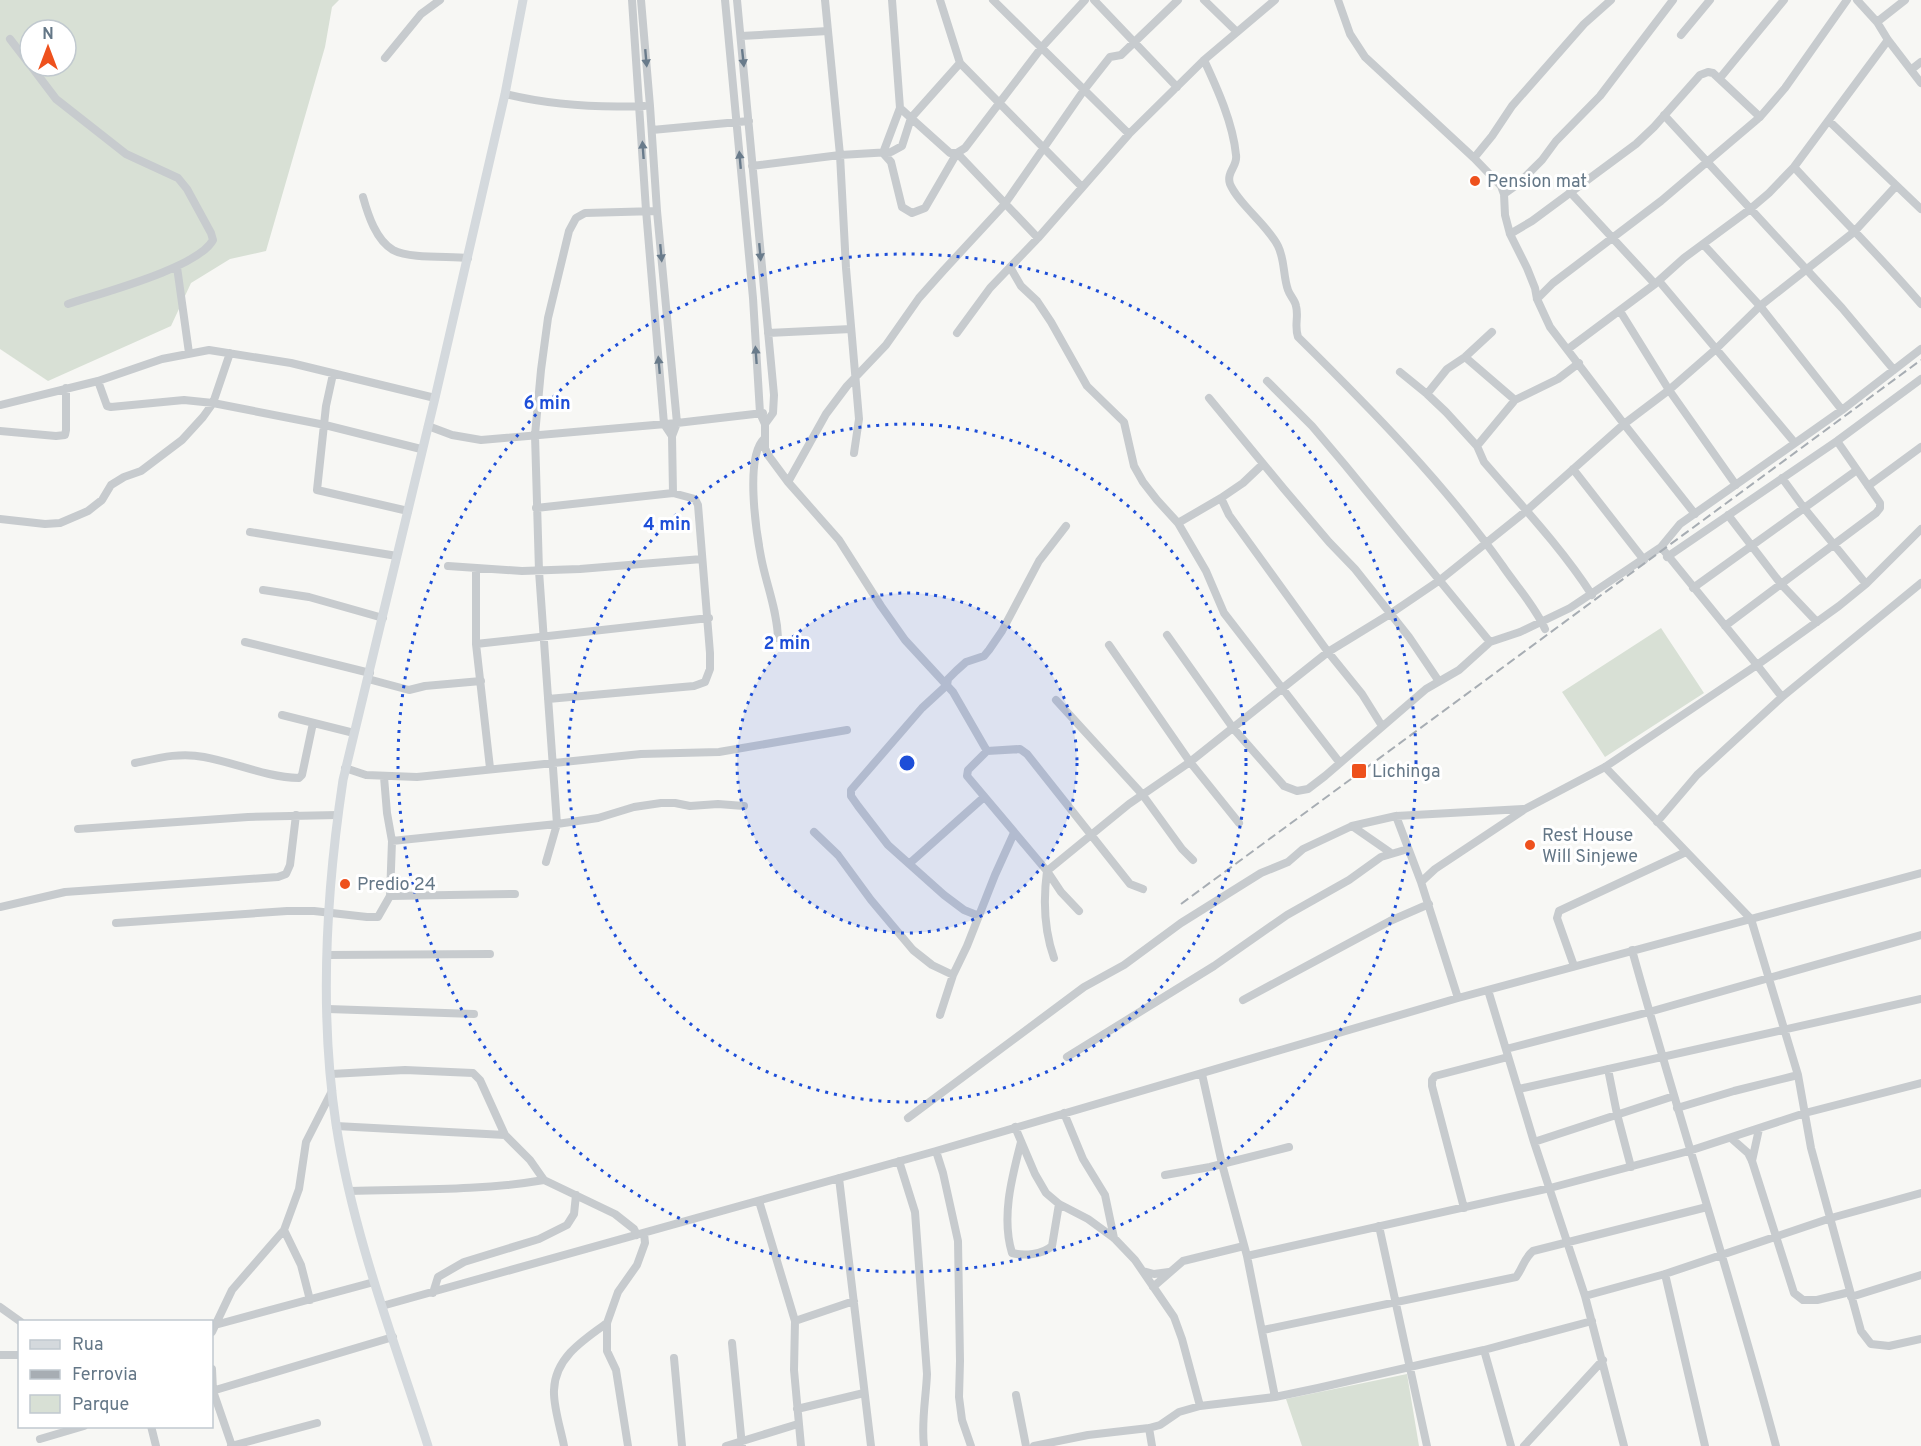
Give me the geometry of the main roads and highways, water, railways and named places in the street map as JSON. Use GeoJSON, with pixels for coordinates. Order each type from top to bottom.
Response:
{"type":"FeatureCollection","features":[{"type":"Feature","properties":{"kind":"main road"},"geometry":{"type":"LineString","coordinates":[[429,1446],[365,1256],[336,1126],[327,1009],[329,913],[338,815],[345,768],[468,258],[505,94],[523,0]]}},
{"type":"Feature","properties":{"kind":"railway"},"geometry":{"type":"LineString","coordinates":[[1181,904],[1921,360]]}},
{"type":"Feature","properties":{"kind":"place","name":"Pension mat"},"geometry":{"type":"Point","coordinates":[1475,181]}},
{"type":"Feature","properties":{"kind":"place","name":"Lichinga"},"geometry":{"type":"Point","coordinates":[1359,771]}},
{"type":"Feature","properties":{"kind":"place","name":"Rest House Will Sinjewe"},"geometry":{"type":"Point","coordinates":[1530,845]}},
{"type":"Feature","properties":{"kind":"place","name":"Predio 24"},"geometry":{"type":"Point","coordinates":[345,884]}}]}
